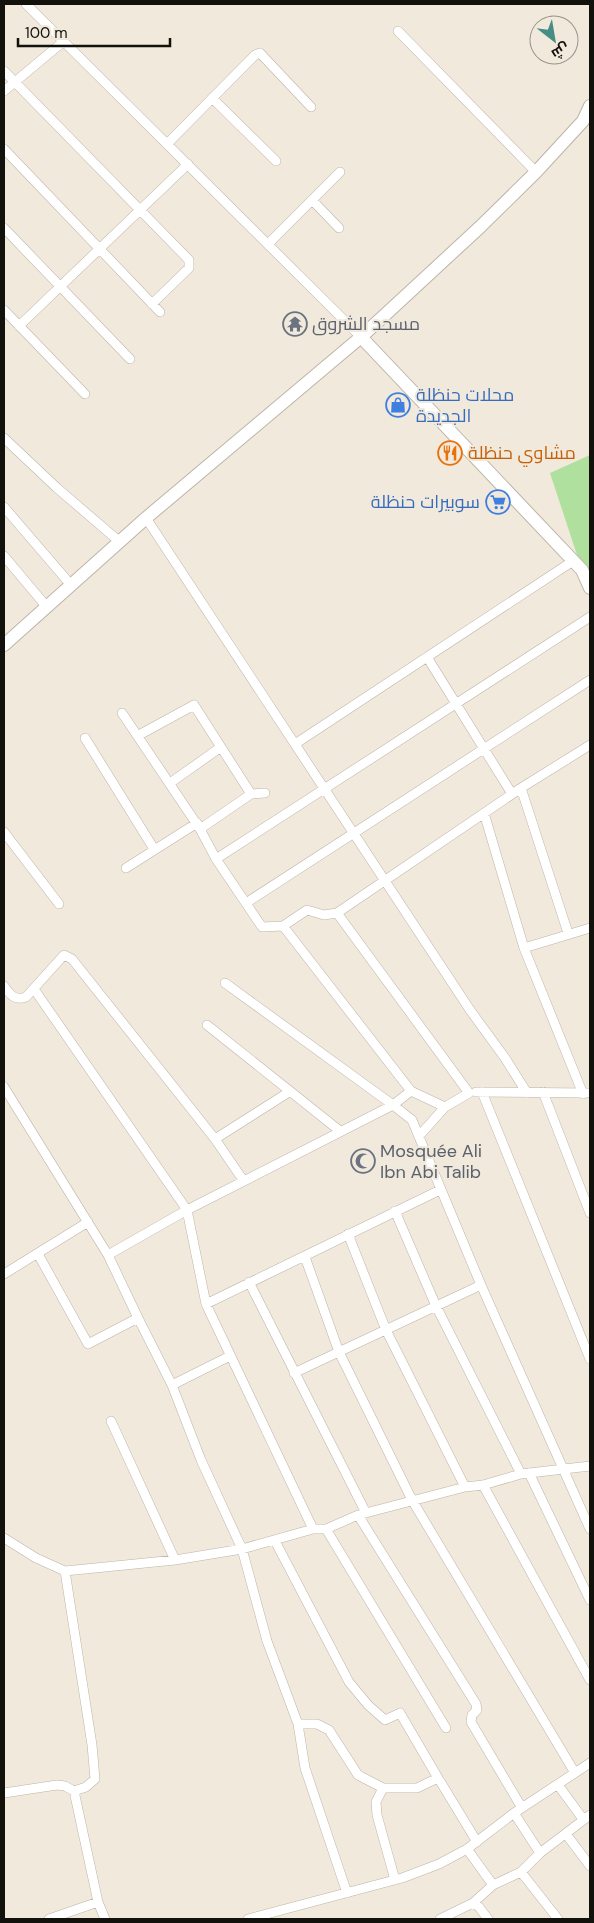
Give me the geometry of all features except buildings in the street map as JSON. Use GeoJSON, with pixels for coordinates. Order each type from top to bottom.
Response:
{"type":"FeatureCollection","features":[{"type":"Feature","properties":{"kind":"street"},"geometry":{"type":"LineString","coordinates":[[26,4],[361,338],[582,570],[590,588]]}},
{"type":"Feature","properties":{"kind":"street"},"geometry":{"type":"LineString","coordinates":[[398,31],[536,172]]}},
{"type":"Feature","properties":{"kind":"street"},"geometry":{"type":"LineString","coordinates":[[4,90],[64,41]]}},
{"type":"Feature","properties":{"kind":"street"},"geometry":{"type":"LineString","coordinates":[[167,144],[255,55],[260,53],[311,107]]}},
{"type":"Feature","properties":{"kind":"street"},"geometry":{"type":"LineString","coordinates":[[4,71],[140,209],[191,264],[152,304]]}},
{"type":"Feature","properties":{"kind":"street"},"geometry":{"type":"LineString","coordinates":[[212,98],[276,161]]}},
{"type":"Feature","properties":{"kind":"street"},"geometry":{"type":"LineString","coordinates":[[4,643],[146,518],[361,338],[587,125],[590,106]]}},
{"type":"Feature","properties":{"kind":"street"},"geometry":{"type":"LineString","coordinates":[[4,149],[160,312]]}},
{"type":"Feature","properties":{"kind":"street"},"geometry":{"type":"LineString","coordinates":[[19,326],[188,164]]}},
{"type":"Feature","properties":{"kind":"street"},"geometry":{"type":"LineString","coordinates":[[268,244],[340,172]]}},
{"type":"Feature","properties":{"kind":"street"},"geometry":{"type":"LineString","coordinates":[[312,200],[339,228]]}},
{"type":"Feature","properties":{"kind":"street"},"geometry":{"type":"LineString","coordinates":[[4,228],[130,359]]}},
{"type":"Feature","properties":{"kind":"street"},"geometry":{"type":"LineString","coordinates":[[4,310],[85,394]]}},
{"type":"Feature","properties":{"kind":"street"},"geometry":{"type":"LineString","coordinates":[[4,438],[57,488],[120,542]]}},
{"type":"Feature","properties":{"kind":"street"},"geometry":{"type":"LineString","coordinates":[[4,507],[71,585]]}},
{"type":"Feature","properties":{"kind":"street"},"geometry":{"type":"LineString","coordinates":[[146,518],[326,788],[384,881],[527,1092]]}},
{"type":"Feature","properties":{"kind":"street"},"geometry":{"type":"LineString","coordinates":[[4,556],[46,606]]}},
{"type":"Feature","properties":{"kind":"street"},"geometry":{"type":"LineString","coordinates":[[295,744],[574,562]]}},
{"type":"Feature","properties":{"kind":"street"},"geometry":{"type":"LineString","coordinates":[[216,859],[590,616]]}},
{"type":"Feature","properties":{"kind":"street"},"geometry":{"type":"LineString","coordinates":[[428,657],[512,794]]}},
{"type":"Feature","properties":{"kind":"street"},"geometry":{"type":"LineString","coordinates":[[246,903],[590,680]]}},
{"type":"Feature","properties":{"kind":"street"},"geometry":{"type":"LineString","coordinates":[[139,736],[194,705],[251,794]]}},
{"type":"Feature","properties":{"kind":"street"},"geometry":{"type":"LineString","coordinates":[[122,713],[170,783],[198,826],[216,859],[262,927],[283,926],[308,910],[324,915],[337,913],[521,788],[590,745]]}},
{"type":"Feature","properties":{"kind":"street"},"geometry":{"type":"LineString","coordinates":[[85,738],[154,849]]}},
{"type":"Feature","properties":{"kind":"street"},"geometry":{"type":"LineString","coordinates":[[170,783],[221,747]]}},
{"type":"Feature","properties":{"kind":"street"},"geometry":{"type":"LineString","coordinates":[[521,788],[568,933]]}},
{"type":"Feature","properties":{"kind":"street"},"geometry":{"type":"LineString","coordinates":[[126,868],[154,849],[198,826],[251,794],[265,794]]}},
{"type":"Feature","properties":{"kind":"street"},"geometry":{"type":"LineString","coordinates":[[419,1136],[445,1106],[468,1094],[482,1092],[586,1093],[524,948],[484,813]]}},
{"type":"Feature","properties":{"kind":"street"},"geometry":{"type":"LineString","coordinates":[[4,832],[59,904]]}},
{"type":"Feature","properties":{"kind":"street"},"geometry":{"type":"LineString","coordinates":[[337,913],[468,1094]]}},
{"type":"Feature","properties":{"kind":"street"},"geometry":{"type":"LineString","coordinates":[[283,926],[411,1091],[445,1106]]}},
{"type":"Feature","properties":{"kind":"street"},"geometry":{"type":"LineString","coordinates":[[524,948],[568,933],[590,928]]}},
{"type":"Feature","properties":{"kind":"street"},"geometry":{"type":"LineString","coordinates":[[4,986],[12,997],[20,999],[34,989],[64,955],[72,959],[215,1139],[243,1180]]}},
{"type":"Feature","properties":{"kind":"street"},"geometry":{"type":"LineString","coordinates":[[225,983],[412,1120],[481,1285],[590,1529]]}},
{"type":"Feature","properties":{"kind":"street"},"geometry":{"type":"LineString","coordinates":[[34,989],[187,1210],[206,1304],[314,1529]]}},
{"type":"Feature","properties":{"kind":"street"},"geometry":{"type":"LineString","coordinates":[[207,1025],[340,1132]]}},
{"type":"Feature","properties":{"kind":"street"},"geometry":{"type":"LineString","coordinates":[[4,1087],[108,1255],[172,1385],[200,1460],[242,1549],[268,1641],[298,1724],[305,1768],[347,1893]]}},
{"type":"Feature","properties":{"kind":"street"},"geometry":{"type":"LineString","coordinates":[[108,1255],[243,1180],[393,1105],[411,1091]]}},
{"type":"Feature","properties":{"kind":"street"},"geometry":{"type":"LineString","coordinates":[[215,1139],[289,1092]]}},
{"type":"Feature","properties":{"kind":"street"},"geometry":{"type":"LineString","coordinates":[[482,1092],[590,1359]]}},
{"type":"Feature","properties":{"kind":"street"},"geometry":{"type":"LineString","coordinates":[[543,1092],[590,1213]]}},
{"type":"Feature","properties":{"kind":"street"},"geometry":{"type":"LineString","coordinates":[[206,1304],[440,1190]]}},
{"type":"Feature","properties":{"kind":"street"},"geometry":{"type":"LineString","coordinates":[[395,1211],[436,1306],[590,1600]]}},
{"type":"Feature","properties":{"kind":"street"},"geometry":{"type":"LineString","coordinates":[[4,1274],[88,1222]]}},
{"type":"Feature","properties":{"kind":"street"},"geometry":{"type":"LineString","coordinates":[[348,1234],[386,1330],[465,1487]]}},
{"type":"Feature","properties":{"kind":"street"},"geometry":{"type":"LineString","coordinates":[[38,1254],[88,1344],[138,1318]]}},
{"type":"Feature","properties":{"kind":"street"},"geometry":{"type":"LineString","coordinates":[[305,1257],[339,1352],[412,1500],[575,1773]]}},
{"type":"Feature","properties":{"kind":"street"},"geometry":{"type":"LineString","coordinates":[[249,1282],[362,1514],[477,1707],[470,1718],[471,1722],[540,1853]]}},
{"type":"Feature","properties":{"kind":"street"},"geometry":{"type":"LineString","coordinates":[[294,1373],[481,1285]]}},
{"type":"Feature","properties":{"kind":"street"},"geometry":{"type":"LineString","coordinates":[[172,1385],[230,1356]]}},
{"type":"Feature","properties":{"kind":"street"},"geometry":{"type":"LineString","coordinates":[[111,1421],[175,1560]]}},
{"type":"Feature","properties":{"kind":"street"},"geometry":{"type":"LineString","coordinates":[[4,1538],[36,1558],[65,1571],[175,1560],[242,1549],[275,1541],[314,1529],[326,1528],[362,1514],[465,1487],[525,1474],[590,1466]]}},
{"type":"Feature","properties":{"kind":"street"},"geometry":{"type":"LineString","coordinates":[[483,1484],[590,1680]]}},
{"type":"Feature","properties":{"kind":"street"},"geometry":{"type":"LineString","coordinates":[[326,1528],[446,1728]]}},
{"type":"Feature","properties":{"kind":"street"},"geometry":{"type":"LineString","coordinates":[[275,1541],[349,1682],[368,1705],[385,1720],[400,1713],[438,1778],[417,1788],[383,1788],[358,1775],[329,1730],[317,1724],[298,1724]]}},
{"type":"Feature","properties":{"kind":"street"},"geometry":{"type":"LineString","coordinates":[[4,1793],[56,1785],[65,1786],[74,1791],[86,1787],[95,1779],[96,1770],[65,1571]]}},
{"type":"Feature","properties":{"kind":"street"},"geometry":{"type":"LineString","coordinates":[[248,1919],[395,1880],[439,1864],[467,1849],[518,1810],[590,1764]]}},
{"type":"Feature","properties":{"kind":"street"},"geometry":{"type":"LineString","coordinates":[[440,1781],[476,1842]]}},
{"type":"Feature","properties":{"kind":"street"},"geometry":{"type":"LineString","coordinates":[[440,1919],[476,1905],[494,1885],[521,1872],[540,1853],[587,1817],[558,1784]]}},
{"type":"Feature","properties":{"kind":"street"},"geometry":{"type":"LineString","coordinates":[[383,1788],[376,1802],[395,1880]]}},
{"type":"Feature","properties":{"kind":"street"},"geometry":{"type":"LineString","coordinates":[[74,1791],[98,1902],[105,1919]]}},
{"type":"Feature","properties":{"kind":"street"},"geometry":{"type":"LineString","coordinates":[[566,1834],[590,1866]]}},
{"type":"Feature","properties":{"kind":"street"},"geometry":{"type":"LineString","coordinates":[[467,1849],[494,1885]]}},
{"type":"Feature","properties":{"kind":"street"},"geometry":{"type":"LineString","coordinates":[[521,1872],[558,1919]]}},
{"type":"Feature","properties":{"kind":"street"},"geometry":{"type":"LineString","coordinates":[[49,1919],[98,1902]]}},
{"type":"Feature","properties":{"kind":"street"},"geometry":{"type":"LineString","coordinates":[[476,1905],[482,1919]]}},
{"type":"Feature","properties":{"kind":"street"},"geometry":{"type":"LineString","coordinates":[[476,1905],[488,1919]]}},
{"type":"Feature","properties":{"kind":"green space"},"geometry":{"type":"Polygon","coordinates":[[[590,455],[590,586],[582,570],[550,473],[590,455]]]}},
{"type":"Feature","properties":{"kind":"place","name":"مسجد الشروق"},"geometry":{"type":"Point","coordinates":[295,324]}},
{"type":"Feature","properties":{"kind":"place","name":"محلات حنظلة الجديدة"},"geometry":{"type":"Point","coordinates":[398,405]}},
{"type":"Feature","properties":{"kind":"place","name":"مشاوي حنظلة"},"geometry":{"type":"Point","coordinates":[450,453]}},
{"type":"Feature","properties":{"kind":"place","name":"سوبيرات حنظلة"},"geometry":{"type":"Point","coordinates":[498,502]}},
{"type":"Feature","properties":{"kind":"place","name":"Mosquée Ali Ibn Abi Talib"},"geometry":{"type":"Point","coordinates":[363,1161]}}]}
